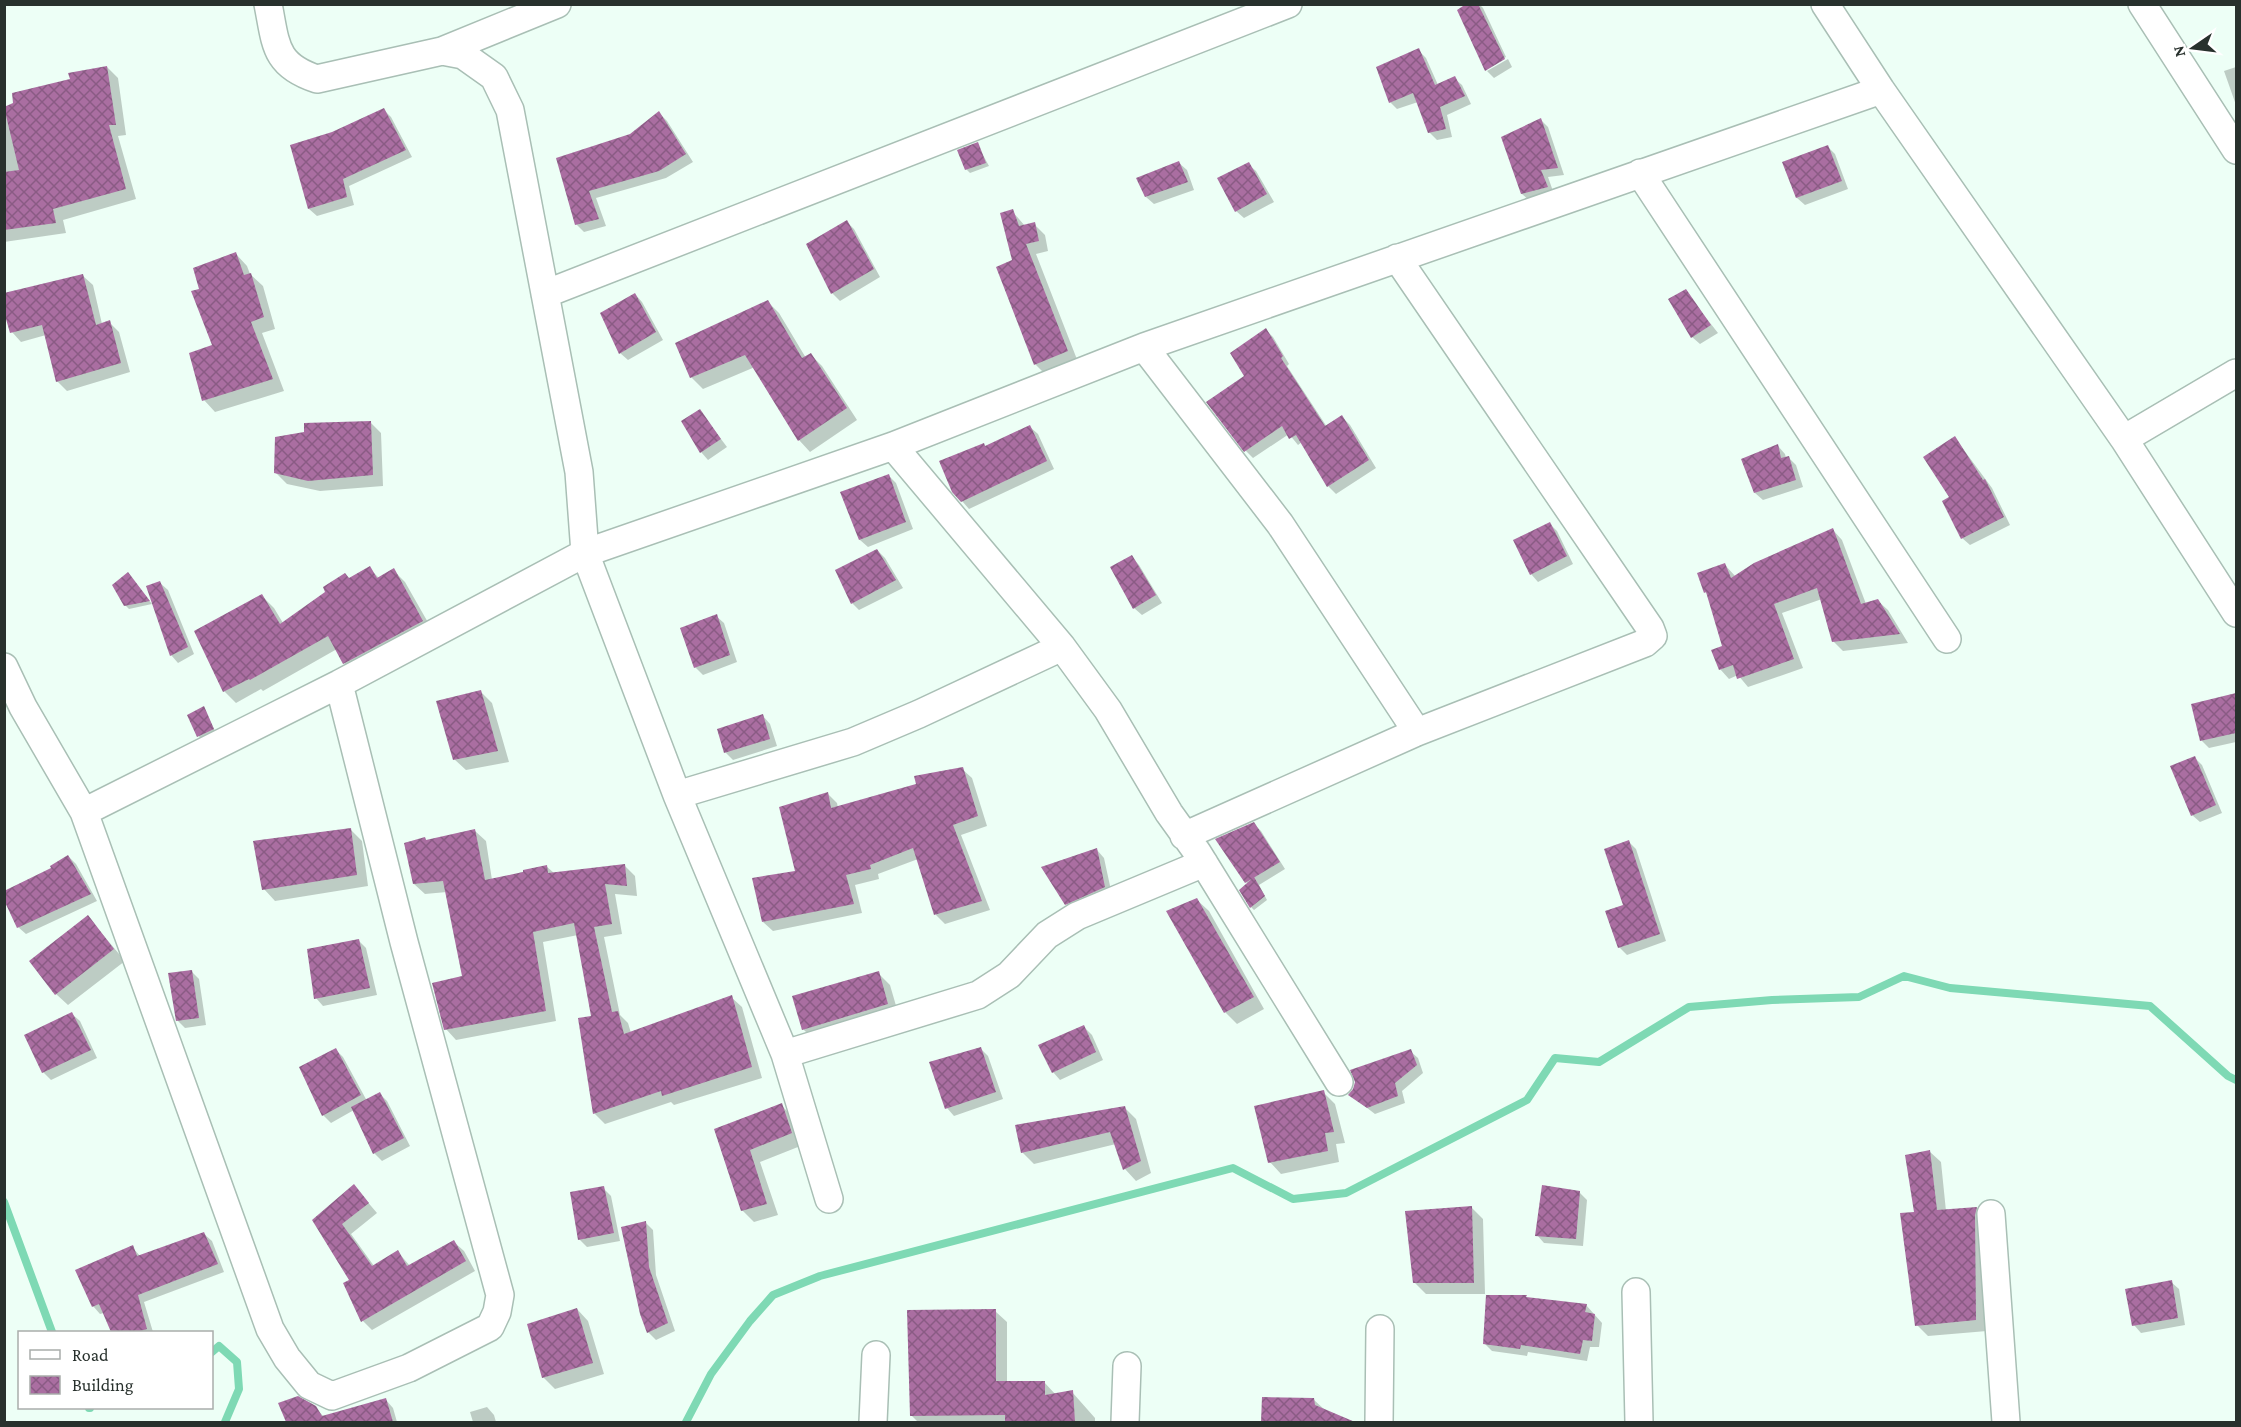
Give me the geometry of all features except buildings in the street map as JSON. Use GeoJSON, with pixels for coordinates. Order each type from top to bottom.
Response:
{"type":"FeatureCollection","features":[{"type":"Feature","properties":{"kind":"street"},"geometry":{"type":"LineString","coordinates":[[268,4],[277,48],[286,63],[299,73],[317,79],[442,51],[557,4]]}},
{"type":"Feature","properties":{"kind":"street"},"geometry":{"type":"LineString","coordinates":[[1825,4],[1881,90],[2124,439],[2236,612]]}},
{"type":"Feature","properties":{"kind":"street"},"geometry":{"type":"LineString","coordinates":[[2142,4],[2236,150]]}},
{"type":"Feature","properties":{"kind":"street"},"geometry":{"type":"LineString","coordinates":[[545,294],[1273,7]]}},
{"type":"Feature","properties":{"kind":"street"},"geometry":{"type":"LineString","coordinates":[[442,51],[463,55],[494,77],[510,110],[579,472],[585,553],[677,795],[785,1054],[829,1199]]}},
{"type":"Feature","properties":{"kind":"street"},"geometry":{"type":"LineString","coordinates":[[84,812],[339,684],[585,553],[893,446],[1144,347],[1881,90]]}},
{"type":"Feature","properties":{"kind":"street"},"geometry":{"type":"LineString","coordinates":[[1640,173],[1947,639]]}},
{"type":"Feature","properties":{"kind":"street"},"geometry":{"type":"LineString","coordinates":[[1184,836],[1417,732],[1645,643],[1653,636],[1650,628],[1397,258]]}},
{"type":"Feature","properties":{"kind":"street"},"geometry":{"type":"LineString","coordinates":[[1144,347],[1280,525],[1417,732]]}},
{"type":"Feature","properties":{"kind":"street"},"geometry":{"type":"LineString","coordinates":[[2124,439],[2236,373]]}},
{"type":"Feature","properties":{"kind":"street"},"geometry":{"type":"LineString","coordinates":[[893,446],[1062,647],[1108,710],[1169,813],[1204,863],[1339,1082]]}},
{"type":"Feature","properties":{"kind":"street"},"geometry":{"type":"LineString","coordinates":[[677,795],[854,742],[1062,647]]}},
{"type":"Feature","properties":{"kind":"street"},"geometry":{"type":"LineString","coordinates":[[4,667],[14,705],[84,812],[270,1329],[287,1358],[309,1385],[332,1396],[409,1368],[490,1327],[497,1312],[500,1295],[404,942],[339,684]]}},
{"type":"Feature","properties":{"kind":"street"},"geometry":{"type":"LineString","coordinates":[[785,1054],[978,995],[1009,975],[1047,935],[1077,916],[1204,863]]}},
{"type":"Feature","properties":{"kind":"street"},"geometry":{"type":"LineString","coordinates":[[1991,1214],[2006,1422]]}},
{"type":"Feature","properties":{"kind":"street"},"geometry":{"type":"LineString","coordinates":[[1636,1292],[1639,1422]]}},
{"type":"Feature","properties":{"kind":"street"},"geometry":{"type":"LineString","coordinates":[[1379,1422],[1380,1329]]}},
{"type":"Feature","properties":{"kind":"street"},"geometry":{"type":"LineString","coordinates":[[873,1422],[876,1354]]}},
{"type":"Feature","properties":{"kind":"street"},"geometry":{"type":"LineString","coordinates":[[1125,1422],[1127,1366]]}},
{"type":"Feature","properties":{"kind":"waterway"},"geometry":{"type":"LineString","coordinates":[[686,1422],[711,1374],[750,1321],[773,1295],[820,1276],[1233,1168],[1293,1199],[1346,1193],[1527,1100],[1555,1058],[1599,1062],[1689,1007],[1772,1000],[1859,997],[1904,976],[1950,988],[2150,1006],[2228,1076],[2236,1080]]}},
{"type":"Feature","properties":{"kind":"waterway"},"geometry":{"type":"LineString","coordinates":[[4,1202],[52,1331]]}},
{"type":"Feature","properties":{"kind":"waterway"},"geometry":{"type":"LineString","coordinates":[[213,1351],[219,1346],[237,1362],[239,1389],[225,1422]]}}]}
